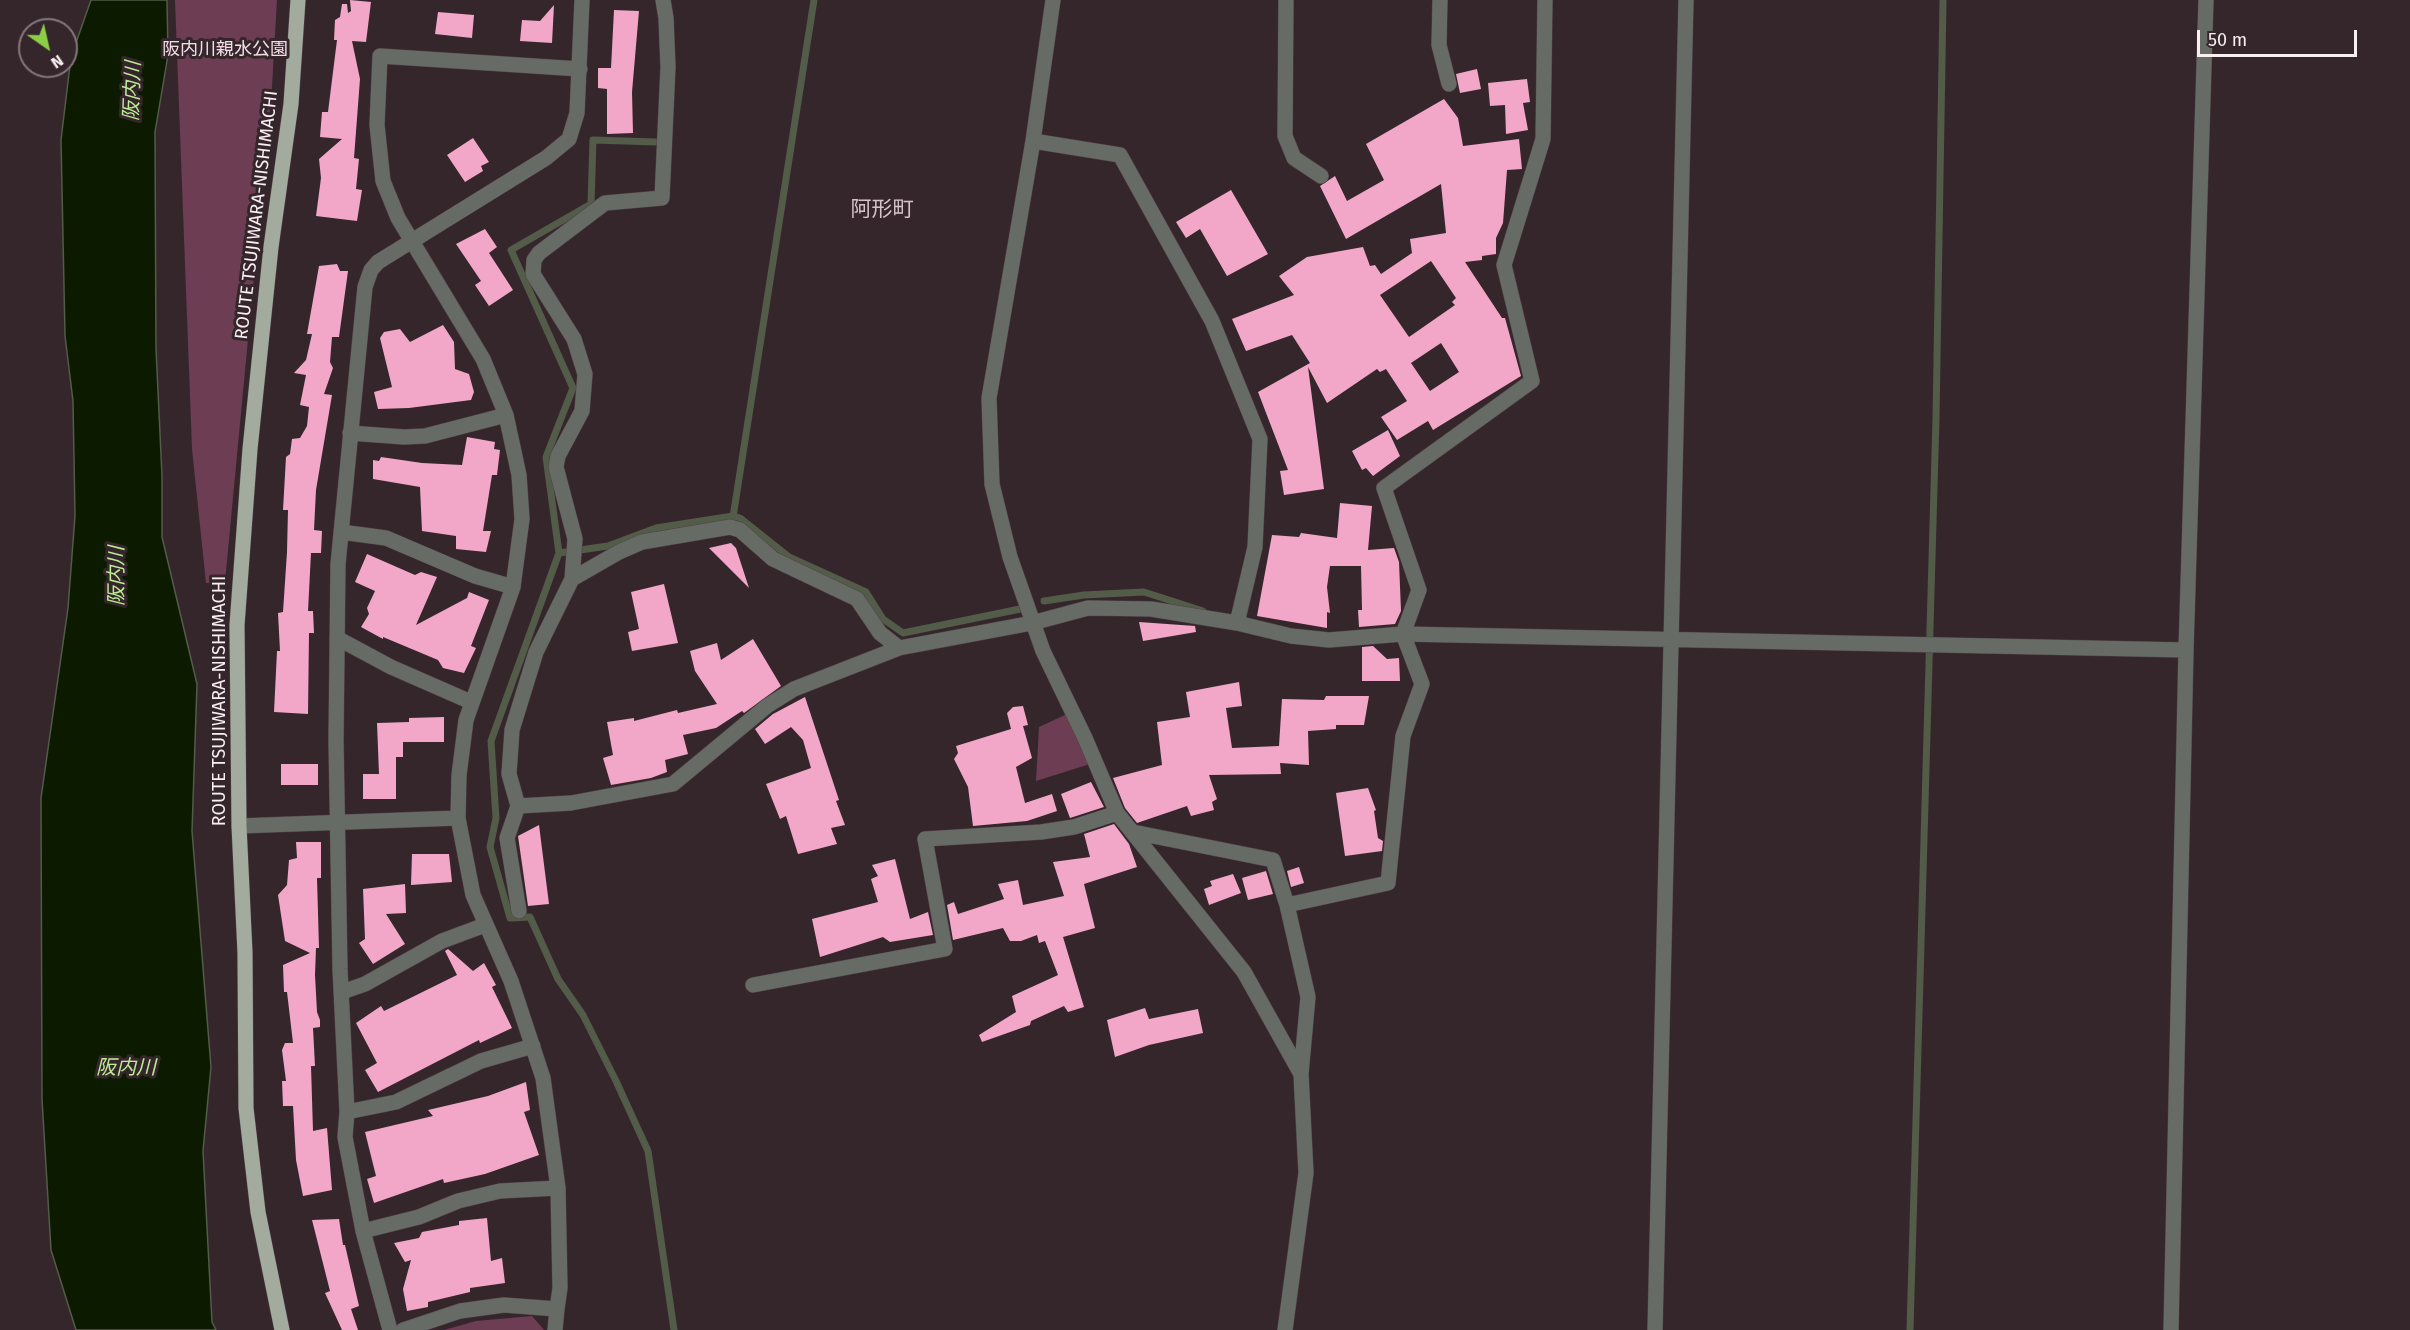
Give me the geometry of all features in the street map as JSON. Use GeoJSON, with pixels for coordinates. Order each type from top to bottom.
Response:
{"type":"FeatureCollection","features":[{"type":"Feature","properties":{"kind":"main road","name":"ROUTE TSUJIWARA-NISHIMACHI"},"geometry":{"type":"LineString","coordinates":[[282,1330],[258,1212],[246,1108],[245,953],[239,826],[238,587],[271,247],[291,104],[298,0]]}},
{"type":"Feature","properties":{"kind":"street"},"geometry":{"type":"LineString","coordinates":[[390,1330],[363,1231],[345,1137],[347,1112],[338,822],[337,638],[340,532],[367,279],[378,262],[546,158],[569,139],[577,113],[582,0]]}},
{"type":"Feature","properties":{"kind":"street"},"geometry":{"type":"LineString","coordinates":[[519,911],[507,838],[518,806],[509,774],[512,730],[536,652],[572,579],[575,539],[556,467],[558,456],[582,411],[585,374],[574,339],[533,274],[534,260],[539,253],[605,203],[662,198],[668,67],[663,0]]}},
{"type":"Feature","properties":{"kind":"street"},"geometry":{"type":"LineString","coordinates":[[1053,0],[1033,141],[990,398],[992,484],[1010,557],[1032,623],[1117,813],[1244,972],[1301,1074]]}},
{"type":"Feature","properties":{"kind":"street"},"geometry":{"type":"LineString","coordinates":[[1286,0],[1285,136],[1294,158],[1321,176]]}},
{"type":"Feature","properties":{"kind":"street"},"geometry":{"type":"LineString","coordinates":[[1440,0],[1439,45],[1449,84]]}},
{"type":"Feature","properties":{"kind":"street"},"geometry":{"type":"LineString","coordinates":[[1287,905],[1388,883],[1402,736],[1422,684],[1403,634],[1419,590],[1384,488],[1532,381],[1504,265],[1543,139],[1545,0]]}},
{"type":"Feature","properties":{"kind":"street"},"geometry":{"type":"LineString","coordinates":[[1655,1330],[1686,0]]}},
{"type":"Feature","properties":{"kind":"street"},"geometry":{"type":"LineString","coordinates":[[2171,1330],[2186,650],[2206,0]]}},
{"type":"Feature","properties":{"kind":"street"},"geometry":{"type":"LineString","coordinates":[[555,1330],[560,1288],[558,1188],[543,1078],[511,981],[485,925],[466,874],[458,818],[462,747],[471,702],[513,587],[522,519],[519,475],[506,415],[483,359],[398,218],[383,181],[377,149],[380,56],[580,69]]}},
{"type":"Feature","properties":{"kind":"street"},"geometry":{"type":"LineString","coordinates":[[1033,141],[1120,155],[1212,321],[1260,439],[1255,547],[1237,622]]}},
{"type":"Feature","properties":{"kind":"street"},"geometry":{"type":"LineString","coordinates":[[350,433],[404,437],[426,436],[506,415]]}},
{"type":"Feature","properties":{"kind":"street"},"geometry":{"type":"LineString","coordinates":[[572,579],[642,542],[730,527],[740,530],[773,559],[857,599],[880,633],[899,648]]}},
{"type":"Feature","properties":{"kind":"street"},"geometry":{"type":"LineString","coordinates":[[340,532],[386,538],[475,576],[513,587]]}},
{"type":"Feature","properties":{"kind":"street"},"geometry":{"type":"LineString","coordinates":[[518,806],[571,803],[673,784],[767,706],[794,689],[899,648],[1032,623],[1088,608],[1151,609],[1237,622],[1291,636],[1329,640],[1403,634],[2186,650]]}},
{"type":"Feature","properties":{"kind":"street"},"geometry":{"type":"LineString","coordinates":[[337,638],[401,672],[471,702]]}},
{"type":"Feature","properties":{"kind":"street"},"geometry":{"type":"LineString","coordinates":[[753,985],[908,954],[945,949],[925,839],[1041,832],[1074,827],[1117,813]]}},
{"type":"Feature","properties":{"kind":"street"},"geometry":{"type":"LineString","coordinates":[[239,826],[458,818]]}},
{"type":"Feature","properties":{"kind":"street"},"geometry":{"type":"LineString","coordinates":[[1132,832],[1273,860],[1287,905],[1308,997],[1301,1074],[1306,1173],[1285,1330]]}},
{"type":"Feature","properties":{"kind":"street"},"geometry":{"type":"LineString","coordinates":[[342,992],[365,984],[442,941],[485,925]]}},
{"type":"Feature","properties":{"kind":"street"},"geometry":{"type":"LineString","coordinates":[[347,1112],[396,1102],[481,1061],[533,1046]]}},
{"type":"Feature","properties":{"kind":"street"},"geometry":{"type":"LineString","coordinates":[[363,1231],[419,1217],[458,1201],[500,1191],[558,1188]]}},
{"type":"Feature","properties":{"kind":"street"},"geometry":{"type":"LineString","coordinates":[[403,1330],[460,1311],[482,1307],[504,1305],[557,1309]]}},
{"type":"Feature","properties":{"kind":"green space","name":"阪内川親水公園"},"geometry":{"type":"Polygon","coordinates":[[[175,0],[277,0],[272,86],[225,582],[206,583],[192,449],[175,0]]]}},
{"type":"Feature","properties":{"kind":"green space"},"geometry":{"type":"Polygon","coordinates":[[[1067,714],[1090,764],[1036,781],[1039,727],[1067,714]]]}},
{"type":"Feature","properties":{"kind":"green space"},"geometry":{"type":"Polygon","coordinates":[[[532,1316],[544,1330],[444,1330],[476,1321],[532,1316]]]}},
{"type":"Feature","properties":{"kind":"water","name":"阪内川"},"geometry":{"type":"Polygon","coordinates":[[[91,0],[167,0],[168,55],[155,132],[156,349],[162,476],[162,537],[197,684],[192,831],[211,1067],[203,1151],[212,1322],[216,1330],[76,1330],[51,1250],[42,1099],[41,798],[68,608],[75,516],[73,401],[65,336],[61,140],[68,78],[78,78],[78,37],[91,0]]]}},
{"type":"Feature","properties":{"kind":"building"},"geometry":{"type":"Polygon","coordinates":[[[350,0],[371,2],[366,42],[352,41],[360,79],[354,158],[359,159],[356,189],[362,190],[357,221],[316,216],[321,178],[319,159],[342,139],[320,137],[322,112],[328,112],[337,40],[334,40],[335,20],[340,17],[342,4],[347,4],[348,13],[351,11],[350,0]]]}},
{"type":"Feature","properties":{"kind":"building"},"geometry":{"type":"Polygon","coordinates":[[[554,5],[552,43],[520,41],[522,20],[540,21],[554,5]]]}},
{"type":"Feature","properties":{"kind":"building"},"geometry":{"type":"Polygon","coordinates":[[[614,10],[639,11],[632,92],[633,133],[607,134],[607,89],[598,88],[598,68],[611,68],[614,10]]]}},
{"type":"Feature","properties":{"kind":"building"},"geometry":{"type":"Polygon","coordinates":[[[438,12],[474,15],[472,38],[435,34],[438,12]]]}},
{"type":"Feature","properties":{"kind":"building"},"geometry":{"type":"Polygon","coordinates":[[[1477,69],[1481,89],[1460,93],[1456,74],[1477,69]]]}},
{"type":"Feature","properties":{"kind":"building"},"geometry":{"type":"Polygon","coordinates":[[[1527,79],[1530,102],[1523,103],[1528,130],[1506,134],[1505,105],[1490,106],[1488,83],[1527,79]]]}},
{"type":"Feature","properties":{"kind":"building"},"geometry":{"type":"Polygon","coordinates":[[[1444,99],[1458,118],[1463,146],[1519,139],[1522,169],[1507,170],[1503,223],[1496,238],[1496,254],[1482,256],[1482,260],[1465,262],[1502,318],[1505,318],[1521,376],[1433,430],[1428,421],[1397,440],[1381,417],[1407,401],[1386,369],[1380,372],[1377,369],[1327,403],[1308,367],[1324,489],[1284,495],[1280,471],[1288,470],[1258,392],[1310,363],[1292,335],[1246,351],[1232,319],[1294,295],[1279,276],[1307,257],[1363,247],[1370,266],[1375,265],[1381,274],[1412,253],[1410,239],[1446,233],[1441,184],[1346,239],[1320,186],[1335,176],[1347,201],[1384,180],[1366,144],[1444,99]],[[1431,261],[1380,295],[1409,337],[1455,305],[1452,302],[1456,298],[1431,261]],[[1441,343],[1411,363],[1430,391],[1459,372],[1441,343]]]}},
{"type":"Feature","properties":{"kind":"building"},"geometry":{"type":"Polygon","coordinates":[[[473,138],[489,162],[481,166],[483,171],[465,182],[447,155],[473,138]]]}},
{"type":"Feature","properties":{"kind":"building"},"geometry":{"type":"Polygon","coordinates":[[[1231,190],[1268,254],[1227,276],[1200,229],[1186,238],[1176,222],[1231,190]]]}},
{"type":"Feature","properties":{"kind":"building"},"geometry":{"type":"Polygon","coordinates":[[[485,229],[497,247],[489,253],[513,290],[489,306],[475,285],[481,281],[456,244],[485,229]]]}},
{"type":"Feature","properties":{"kind":"building"},"geometry":{"type":"Polygon","coordinates":[[[337,264],[340,271],[348,271],[339,337],[332,337],[330,362],[333,368],[324,394],[332,395],[316,490],[314,530],[322,531],[321,553],[311,553],[308,611],[313,611],[314,633],[309,633],[308,714],[274,712],[277,651],[280,651],[278,613],[283,612],[287,552],[288,510],[283,510],[286,457],[290,454],[292,439],[300,438],[307,426],[309,407],[300,405],[306,375],[294,373],[306,360],[312,334],[307,334],[319,266],[337,264]]]}},
{"type":"Feature","properties":{"kind":"building"},"geometry":{"type":"Polygon","coordinates":[[[443,325],[454,342],[455,369],[469,374],[474,392],[471,400],[409,408],[378,409],[374,392],[392,387],[380,338],[384,332],[400,329],[410,342],[443,325]]]}},
{"type":"Feature","properties":{"kind":"building"},"geometry":{"type":"Polygon","coordinates":[[[1388,430],[1400,456],[1373,476],[1366,468],[1362,470],[1352,451],[1388,430]]]}},
{"type":"Feature","properties":{"kind":"building"},"geometry":{"type":"Polygon","coordinates":[[[467,437],[495,442],[494,449],[500,450],[497,475],[492,475],[483,531],[491,531],[486,552],[456,549],[456,536],[422,531],[420,487],[373,479],[373,460],[379,461],[381,457],[422,463],[462,465],[467,437]]]}},
{"type":"Feature","properties":{"kind":"building"},"geometry":{"type":"Polygon","coordinates":[[[1340,503],[1372,506],[1368,550],[1394,548],[1399,562],[1401,611],[1395,624],[1359,627],[1358,610],[1362,610],[1361,566],[1330,566],[1327,587],[1330,613],[1327,612],[1327,628],[1257,616],[1272,535],[1299,537],[1301,533],[1337,538],[1340,503]]]}},
{"type":"Feature","properties":{"kind":"building"},"geometry":{"type":"Polygon","coordinates":[[[731,543],[736,548],[749,588],[709,548],[731,543]]]}},
{"type":"Feature","properties":{"kind":"building"},"geometry":{"type":"Polygon","coordinates":[[[367,554],[415,575],[421,572],[437,577],[416,625],[467,598],[469,592],[489,600],[471,646],[476,648],[464,673],[443,668],[438,660],[383,637],[383,639],[361,627],[369,614],[367,608],[375,591],[355,582],[367,554]]]}},
{"type":"Feature","properties":{"kind":"building"},"geometry":{"type":"Polygon","coordinates":[[[664,584],[678,643],[632,651],[628,632],[639,629],[631,592],[664,584]]]}},
{"type":"Feature","properties":{"kind":"building"},"geometry":{"type":"Polygon","coordinates":[[[1139,622],[1195,626],[1196,632],[1143,641],[1139,622]]]}},
{"type":"Feature","properties":{"kind":"building"},"geometry":{"type":"Polygon","coordinates":[[[753,639],[781,686],[744,713],[742,711],[716,728],[683,735],[688,754],[665,760],[667,772],[651,778],[611,785],[603,758],[613,755],[607,722],[634,718],[634,721],[677,710],[678,713],[717,704],[695,671],[690,651],[717,643],[721,660],[753,639]]]}},
{"type":"Feature","properties":{"kind":"building"},"geometry":{"type":"Polygon","coordinates":[[[1373,646],[1387,659],[1399,658],[1400,681],[1362,681],[1362,647],[1373,646]]]}},
{"type":"Feature","properties":{"kind":"building"},"geometry":{"type":"Polygon","coordinates":[[[1239,682],[1242,706],[1226,708],[1232,748],[1279,746],[1282,699],[1324,700],[1326,696],[1369,696],[1364,725],[1336,725],[1336,729],[1308,731],[1309,765],[1280,763],[1281,774],[1209,775],[1217,799],[1212,802],[1214,810],[1191,816],[1187,806],[1137,823],[1125,808],[1113,778],[1162,765],[1157,722],[1190,717],[1186,692],[1239,682]]]}},
{"type":"Feature","properties":{"kind":"building"},"geometry":{"type":"Polygon","coordinates":[[[805,697],[845,825],[831,828],[837,844],[798,854],[786,816],[780,819],[766,784],[811,768],[803,740],[791,727],[765,744],[755,729],[773,714],[805,697]]]}},
{"type":"Feature","properties":{"kind":"building"},"geometry":{"type":"Polygon","coordinates":[[[1023,706],[1028,725],[1023,726],[1032,758],[1016,767],[1025,803],[1052,794],[1057,811],[1027,821],[973,826],[968,787],[954,759],[958,753],[956,746],[1011,729],[1007,713],[1013,707],[1023,706]]]}},
{"type":"Feature","properties":{"kind":"building"},"geometry":{"type":"Polygon","coordinates":[[[444,717],[444,742],[403,742],[403,757],[396,757],[396,799],[363,799],[363,774],[379,774],[377,723],[409,722],[409,718],[444,717]]]}},
{"type":"Feature","properties":{"kind":"building"},"geometry":{"type":"Polygon","coordinates":[[[281,764],[318,764],[318,785],[281,785],[281,764]]]}},
{"type":"Feature","properties":{"kind":"building"},"geometry":{"type":"Polygon","coordinates":[[[1091,782],[1104,807],[1070,818],[1061,794],[1091,782]]]}},
{"type":"Feature","properties":{"kind":"building"},"geometry":{"type":"Polygon","coordinates":[[[1368,788],[1376,810],[1374,811],[1378,838],[1383,841],[1382,851],[1345,856],[1336,793],[1368,788]]]}},
{"type":"Feature","properties":{"kind":"building"},"geometry":{"type":"Polygon","coordinates":[[[1114,824],[1129,844],[1137,867],[1084,884],[1095,928],[1063,937],[1084,1007],[1068,1012],[1064,1006],[1031,1021],[1030,1025],[982,1042],[979,1035],[1016,1012],[1012,996],[1058,975],[1045,941],[1039,943],[1037,935],[1021,941],[1010,941],[1003,928],[953,940],[947,905],[954,902],[958,914],[1004,899],[998,884],[1018,880],[1023,905],[1064,896],[1053,862],[1090,857],[1084,834],[1114,824]]]}},
{"type":"Feature","properties":{"kind":"building"},"geometry":{"type":"Polygon","coordinates":[[[539,825],[549,904],[528,906],[518,836],[539,825]]]}},
{"type":"Feature","properties":{"kind":"building"},"geometry":{"type":"Polygon","coordinates":[[[296,842],[321,842],[321,878],[317,878],[319,948],[316,948],[315,975],[320,1027],[313,1028],[315,1066],[311,1066],[313,1131],[327,1128],[332,1190],[303,1196],[296,1160],[293,1106],[283,1106],[282,1081],[286,1081],[282,1050],[285,1043],[293,1043],[287,992],[284,992],[283,965],[310,953],[285,941],[278,895],[287,885],[289,860],[297,858],[296,842]]]}},
{"type":"Feature","properties":{"kind":"building"},"geometry":{"type":"Polygon","coordinates":[[[412,854],[449,854],[452,882],[411,885],[412,854]]]}},
{"type":"Feature","properties":{"kind":"building"},"geometry":{"type":"Polygon","coordinates":[[[895,859],[910,919],[928,912],[933,935],[890,942],[883,937],[820,957],[812,919],[878,902],[871,879],[878,876],[872,865],[895,859]]]}},
{"type":"Feature","properties":{"kind":"building"},"geometry":{"type":"Polygon","coordinates":[[[1299,867],[1304,883],[1291,887],[1287,871],[1299,867]]]}},
{"type":"Feature","properties":{"kind":"building"},"geometry":{"type":"Polygon","coordinates":[[[1266,871],[1273,894],[1248,900],[1242,878],[1266,871]]]}},
{"type":"Feature","properties":{"kind":"building"},"geometry":{"type":"Polygon","coordinates":[[[1233,874],[1241,893],[1209,905],[1204,889],[1212,886],[1210,881],[1233,874]]]}},
{"type":"Feature","properties":{"kind":"building"},"geometry":{"type":"Polygon","coordinates":[[[405,884],[406,913],[386,914],[405,944],[373,964],[359,943],[365,939],[363,889],[405,884]]]}},
{"type":"Feature","properties":{"kind":"building"},"geometry":{"type":"Polygon","coordinates":[[[448,949],[473,971],[484,963],[496,985],[492,987],[512,1028],[480,1043],[479,1040],[378,1092],[365,1070],[377,1063],[356,1023],[381,1006],[384,1011],[457,975],[445,951],[448,949]]]}},
{"type":"Feature","properties":{"kind":"building"},"geometry":{"type":"Polygon","coordinates":[[[1145,1008],[1149,1019],[1198,1009],[1203,1033],[1149,1045],[1115,1057],[1107,1020],[1145,1008]]]}},
{"type":"Feature","properties":{"kind":"building"},"geometry":{"type":"Polygon","coordinates":[[[526,1082],[530,1110],[524,1112],[539,1155],[485,1174],[444,1183],[443,1179],[374,1203],[367,1179],[376,1176],[365,1132],[433,1116],[428,1110],[488,1096],[526,1082]]]}},
{"type":"Feature","properties":{"kind":"building"},"geometry":{"type":"Polygon","coordinates":[[[487,1218],[491,1261],[502,1258],[505,1283],[470,1288],[470,1292],[428,1302],[428,1307],[407,1311],[403,1289],[411,1260],[405,1262],[394,1243],[419,1238],[422,1232],[459,1225],[459,1221],[487,1218]]]}},
{"type":"Feature","properties":{"kind":"building"},"geometry":{"type":"Polygon","coordinates":[[[339,1219],[343,1245],[345,1245],[359,1306],[351,1309],[358,1330],[342,1330],[325,1293],[330,1291],[312,1220],[339,1219]]]}},
{"type":"Feature","properties":{"kind":"waterway"},"geometry":{"type":"LineString","coordinates":[[733,517],[814,0]]}},
{"type":"Feature","properties":{"kind":"waterway"},"geometry":{"type":"LineString","coordinates":[[1910,1330],[1936,418],[1943,0]]}},
{"type":"Feature","properties":{"kind":"waterway"},"geometry":{"type":"LineString","coordinates":[[656,142],[593,140],[591,204],[511,250],[573,388],[546,457],[559,553],[491,741],[496,818],[490,847],[510,918],[530,917],[558,979],[583,1015],[648,1151],[674,1330]]}},
{"type":"Feature","properties":{"kind":"waterway"},"geometry":{"type":"LineString","coordinates":[[559,553],[608,546],[656,528],[733,516],[740,518],[789,557],[866,592],[883,619],[903,633],[1020,609]]}},
{"type":"Feature","properties":{"kind":"waterway"},"geometry":{"type":"LineString","coordinates":[[1044,601],[1084,595],[1144,592],[1203,611]]}},
{"type":"Feature","properties":{"kind":"district","name":"阿形町"},"geometry":{"type":"Point","coordinates":[882,210]}}]}
